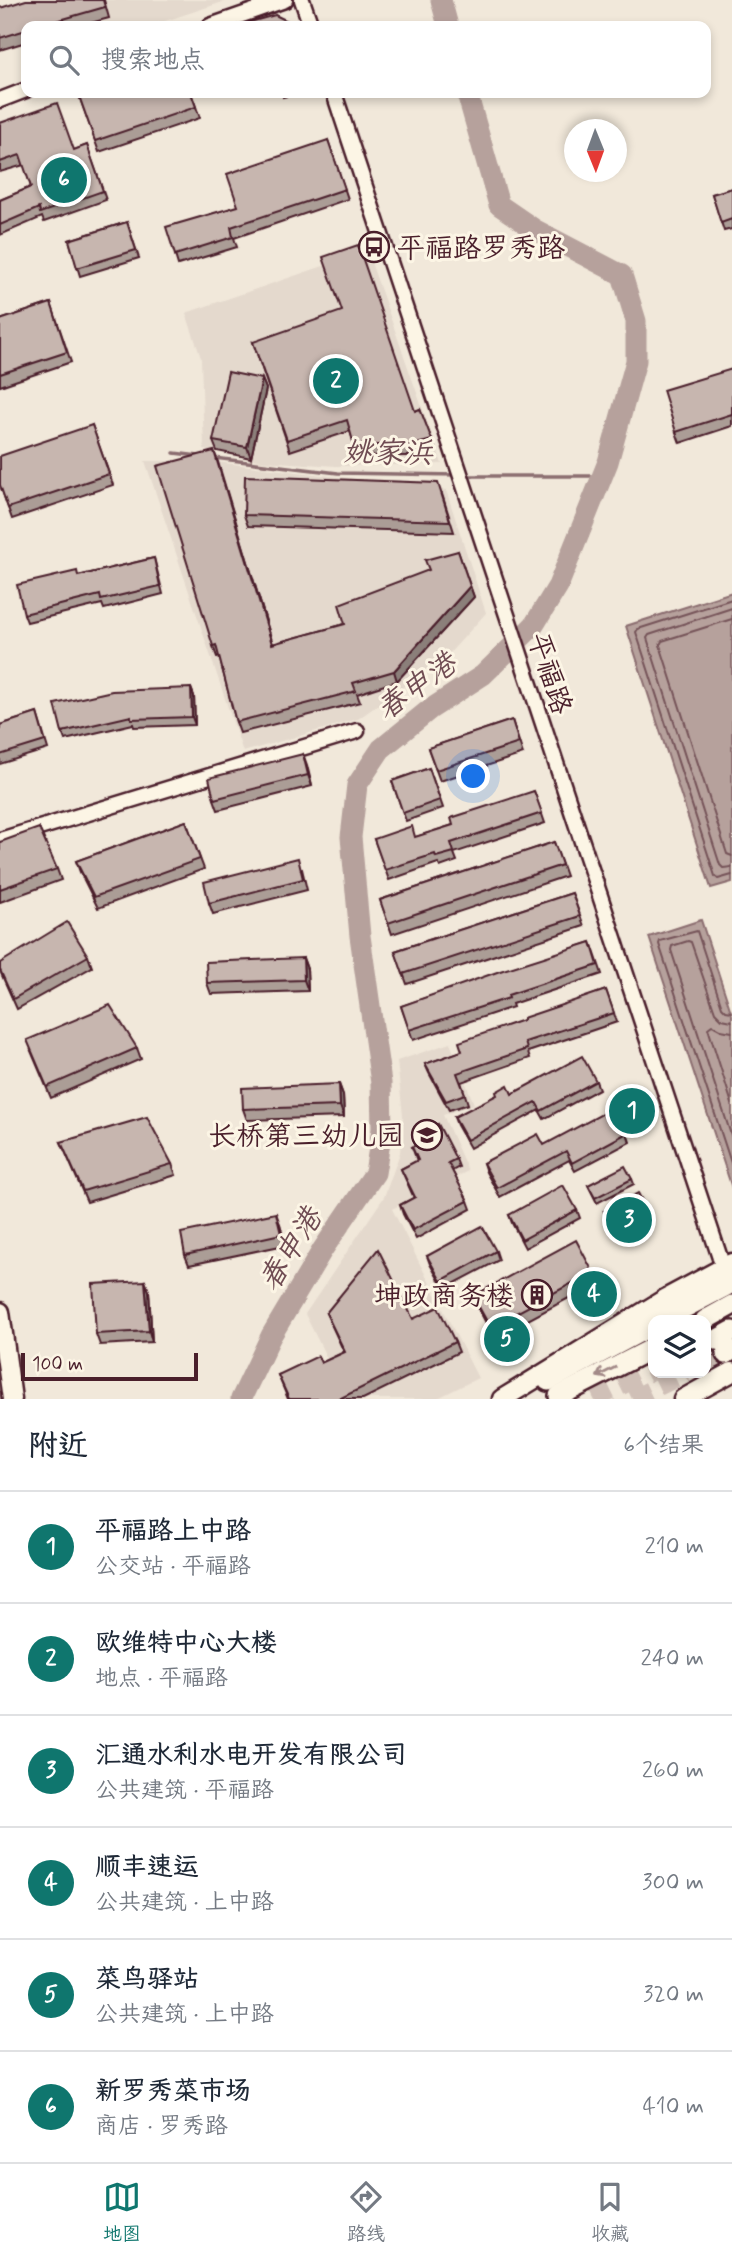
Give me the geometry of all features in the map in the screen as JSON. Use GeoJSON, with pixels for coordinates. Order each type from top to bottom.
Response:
{"type":"FeatureCollection","features":[{"type":"Feature","properties":{"kind":"highway"},"geometry":{"type":"LineString","coordinates":[[669,1315],[729,1271]]}},
{"type":"Feature","properties":{"kind":"highway"},"geometry":{"type":"LineString","coordinates":[[711,1317],[732,1306]]}},
{"type":"Feature","properties":{"kind":"highway"},"geometry":{"type":"LineString","coordinates":[[648,1328],[553,1388],[648,1350]]}},
{"type":"Feature","properties":{"kind":"main road"},"geometry":{"type":"LineString","coordinates":[[502,1399],[665,1298],[729,1271]]}},
{"type":"Feature","properties":{"kind":"main road"},"geometry":{"type":"LineString","coordinates":[[0,1312],[12,1399]]}},
{"type":"Feature","properties":{"kind":"main road"},"geometry":{"type":"LineString","coordinates":[[683,1399],[728,1349]]}},
{"type":"Feature","properties":{"kind":"street"},"geometry":{"type":"LineString","coordinates":[[224,21],[285,0]]}},
{"type":"Feature","properties":{"kind":"street"},"geometry":{"type":"LineString","coordinates":[[302,0],[310,21]]}},
{"type":"Feature","properties":{"kind":"street"},"geometry":{"type":"LineString","coordinates":[[0,100],[21,92]]}},
{"type":"Feature","properties":{"kind":"street","name":"平福路"},"geometry":{"type":"LineString","coordinates":[[336,98],[525,670],[729,1271]]}},
{"type":"Feature","properties":{"kind":"street"},"geometry":{"type":"LineString","coordinates":[[0,840],[357,732]]}},
{"type":"Feature","properties":{"kind":"shaded area"},"geometry":{"type":"Polygon","coordinates":[[[99,0],[229,0],[165,21],[105,21],[99,0]]]}},
{"type":"Feature","properties":{"kind":"shaded area"},"geometry":{"type":"Polygon","coordinates":[[[367,251],[442,464],[336,466],[262,461],[204,450],[201,358],[186,313],[367,251]]]}},
{"type":"Feature","properties":{"kind":"shaded area"},"geometry":{"type":"Polygon","coordinates":[[[145,461],[208,461],[446,490],[486,613],[447,656],[358,719],[243,752],[145,461]]]}},
{"type":"Feature","properties":{"kind":"shaded area"},"geometry":{"type":"Polygon","coordinates":[[[450,1043],[474,1104],[443,1115],[468,1171],[392,1209],[478,1378],[436,1399],[347,1399],[305,1314],[384,1197],[400,1153],[403,1116],[397,1061],[450,1043]]]}},
{"type":"Feature","properties":{"kind":"water"},"geometry":{"type":"Polygon","coordinates":[[[732,592],[732,882],[711,888],[626,626],[732,592]]]}},
{"type":"Feature","properties":{"kind":"water"},"geometry":{"type":"Polygon","coordinates":[[[701,920],[732,1015],[732,1188],[649,937],[701,920]]]}},
{"type":"Feature","properties":{"kind":"building"},"geometry":{"type":"Polygon","coordinates":[[[26,0],[103,0],[105,7],[56,21],[21,21],[21,32],[0,38],[0,8],[26,0]]]}},
{"type":"Feature","properties":{"kind":"building"},"geometry":{"type":"Polygon","coordinates":[[[275,15],[288,21],[254,21],[275,15]]]}},
{"type":"Feature","properties":{"kind":"building"},"geometry":{"type":"Polygon","coordinates":[[[80,98],[193,98],[196,107],[95,141],[80,98]]]}},
{"type":"Feature","properties":{"kind":"building"},"geometry":{"type":"Polygon","coordinates":[[[57,103],[74,150],[87,145],[103,191],[40,213],[39,208],[0,225],[0,200],[31,187],[20,155],[0,162],[0,123],[57,103]]]}},
{"type":"Feature","properties":{"kind":"building"},"geometry":{"type":"Polygon","coordinates":[[[328,140],[345,189],[231,227],[233,237],[175,255],[166,227],[238,206],[227,174],[328,140]]]}},
{"type":"Feature","properties":{"kind":"building"},"geometry":{"type":"Polygon","coordinates":[[[732,188],[732,219],[721,223],[712,194],[732,188]]]}},
{"type":"Feature","properties":{"kind":"building"},"geometry":{"type":"Polygon","coordinates":[[[127,222],[136,250],[77,268],[69,240],[127,222]]]}},
{"type":"Feature","properties":{"kind":"building"},"geometry":{"type":"Polygon","coordinates":[[[358,245],[415,411],[420,409],[432,440],[413,445],[354,445],[347,420],[287,440],[253,342],[342,311],[323,257],[358,245]]]}},
{"type":"Feature","properties":{"kind":"building"},"geometry":{"type":"Polygon","coordinates":[[[51,303],[67,352],[0,374],[0,320],[51,303]]]}},
{"type":"Feature","properties":{"kind":"building"},"geometry":{"type":"Polygon","coordinates":[[[732,369],[732,414],[676,432],[663,390],[732,369]]]}},
{"type":"Feature","properties":{"kind":"building"},"geometry":{"type":"Polygon","coordinates":[[[228,372],[262,379],[247,447],[213,441],[228,372]]]}},
{"type":"Feature","properties":{"kind":"building"},"geometry":{"type":"Polygon","coordinates":[[[92,425],[109,474],[8,508],[0,485],[0,456],[92,425]]]}},
{"type":"Feature","properties":{"kind":"building"},"geometry":{"type":"Polygon","coordinates":[[[214,451],[272,644],[345,624],[339,604],[429,570],[425,560],[458,551],[470,586],[394,671],[353,683],[356,691],[236,722],[216,645],[213,646],[157,466],[214,451]]]}},
{"type":"Feature","properties":{"kind":"building"},"geometry":{"type":"Polygon","coordinates":[[[245,476],[438,483],[450,521],[244,515],[245,476]]]}},
{"type":"Feature","properties":{"kind":"building"},"geometry":{"type":"Polygon","coordinates":[[[154,558],[160,586],[101,600],[100,595],[24,614],[17,585],[77,571],[78,576],[154,558]]]}},
{"type":"Feature","properties":{"kind":"building"},"geometry":{"type":"Polygon","coordinates":[[[191,688],[192,717],[131,719],[131,716],[62,732],[55,704],[112,691],[191,688]]]}},
{"type":"Feature","properties":{"kind":"building"},"geometry":{"type":"Polygon","coordinates":[[[37,713],[45,741],[0,755],[0,725],[37,713]]]}},
{"type":"Feature","properties":{"kind":"building"},"geometry":{"type":"Polygon","coordinates":[[[512,720],[519,743],[436,770],[428,748],[512,720]]]}},
{"type":"Feature","properties":{"kind":"building"},"geometry":{"type":"Polygon","coordinates":[[[303,754],[308,775],[214,799],[209,778],[303,754]]]}},
{"type":"Feature","properties":{"kind":"building"},"geometry":{"type":"Polygon","coordinates":[[[429,768],[440,800],[403,813],[392,781],[429,768]]]}},
{"type":"Feature","properties":{"kind":"building"},"geometry":{"type":"Polygon","coordinates":[[[534,791],[542,813],[451,843],[454,852],[436,857],[435,854],[385,870],[374,839],[412,826],[415,837],[453,825],[451,818],[534,791]]]}},
{"type":"Feature","properties":{"kind":"building"},"geometry":{"type":"Polygon","coordinates":[[[186,821],[200,859],[94,897],[76,861],[186,821]]]}},
{"type":"Feature","properties":{"kind":"building"},"geometry":{"type":"Polygon","coordinates":[[[39,828],[57,869],[0,889],[0,842],[39,828]]]}},
{"type":"Feature","properties":{"kind":"building"},"geometry":{"type":"Polygon","coordinates":[[[554,842],[562,865],[388,923],[380,900],[554,842]]]}},
{"type":"Feature","properties":{"kind":"building"},"geometry":{"type":"Polygon","coordinates":[[[298,858],[303,879],[209,903],[204,882],[298,858]]]}},
{"type":"Feature","properties":{"kind":"building"},"geometry":{"type":"Polygon","coordinates":[[[572,893],[580,916],[403,974],[395,951],[572,893]]]}},
{"type":"Feature","properties":{"kind":"building"},"geometry":{"type":"Polygon","coordinates":[[[67,922],[88,956],[13,999],[0,970],[0,963],[67,922]]]}},
{"type":"Feature","properties":{"kind":"building"},"geometry":{"type":"Polygon","coordinates":[[[591,942],[598,965],[508,995],[509,998],[409,1030],[401,1006],[591,942]]]}},
{"type":"Feature","properties":{"kind":"building"},"geometry":{"type":"Polygon","coordinates":[[[303,958],[304,980],[207,983],[206,962],[303,958]]]}},
{"type":"Feature","properties":{"kind":"building"},"geometry":{"type":"Polygon","coordinates":[[[606,990],[614,1013],[525,1042],[527,1049],[457,1073],[465,1094],[446,1101],[425,1064],[462,1051],[459,1042],[606,990]]]}},
{"type":"Feature","properties":{"kind":"building"},"geometry":{"type":"Polygon","coordinates":[[[110,1005],[137,1048],[47,1087],[27,1040],[110,1005]]]}},
{"type":"Feature","properties":{"kind":"building"},"geometry":{"type":"Polygon","coordinates":[[[582,1056],[596,1081],[541,1111],[536,1102],[467,1140],[454,1117],[497,1095],[496,1092],[508,1085],[512,1094],[582,1056]]]}},
{"type":"Feature","properties":{"kind":"building"},"geometry":{"type":"Polygon","coordinates":[[[339,1084],[340,1106],[243,1109],[242,1088],[339,1084]]]}},
{"type":"Feature","properties":{"kind":"building"},"geometry":{"type":"Polygon","coordinates":[[[613,1108],[627,1133],[572,1163],[566,1151],[497,1188],[483,1163],[538,1134],[544,1145],[613,1108]]]}},
{"type":"Feature","properties":{"kind":"building"},"geometry":{"type":"Polygon","coordinates":[[[147,1117],[172,1164],[83,1191],[61,1142],[147,1117]]]}},
{"type":"Feature","properties":{"kind":"building"},"geometry":{"type":"Polygon","coordinates":[[[438,1124],[456,1159],[448,1163],[468,1201],[413,1230],[400,1205],[415,1197],[401,1169],[418,1160],[412,1147],[425,1140],[422,1133],[438,1124]]]}},
{"type":"Feature","properties":{"kind":"building"},"geometry":{"type":"Polygon","coordinates":[[[625,1166],[632,1179],[595,1198],[588,1185],[625,1166]]]}},
{"type":"Feature","properties":{"kind":"building"},"geometry":{"type":"Polygon","coordinates":[[[563,1185],[577,1210],[522,1240],[509,1215],[563,1185]]]}},
{"type":"Feature","properties":{"kind":"building"},"geometry":{"type":"Polygon","coordinates":[[[638,1193],[648,1212],[614,1230],[604,1211],[638,1193]]]}},
{"type":"Feature","properties":{"kind":"building"},"geometry":{"type":"Polygon","coordinates":[[[276,1213],[281,1234],[185,1255],[181,1233],[276,1213]]]}},
{"type":"Feature","properties":{"kind":"building"},"geometry":{"type":"Polygon","coordinates":[[[482,1226],[496,1251],[441,1281],[427,1256],[482,1226]]]}},
{"type":"Feature","properties":{"kind":"building","name":"坤政商务楼"},"geometry":{"type":"Polygon","coordinates":[[[576,1240],[593,1272],[490,1327],[473,1296],[576,1240]]]}},
{"type":"Feature","properties":{"kind":"building"},"geometry":{"type":"Polygon","coordinates":[[[378,1249],[413,1319],[438,1307],[455,1342],[339,1399],[289,1399],[278,1375],[318,1356],[321,1363],[345,1352],[326,1313],[378,1249]]]}},
{"type":"Feature","properties":{"kind":"building"},"geometry":{"type":"Polygon","coordinates":[[[145,1281],[149,1331],[96,1334],[93,1284],[145,1281]]]}},
{"type":"Feature","properties":{"kind":"waterway","name":"春申港"},"geometry":{"type":"LineString","coordinates":[[441,0],[447,21]]}},
{"type":"Feature","properties":{"kind":"waterway","name":"春申港"},"geometry":{"type":"LineString","coordinates":[[241,1399],[271,1336],[323,1249],[375,1173],[382,1129],[381,1083],[360,936],[351,837],[357,785],[381,749],[429,710],[483,675],[534,625],[558,586],[608,462],[636,361],[636,321],[622,275],[534,229],[499,205],[468,98]]}},
{"type":"Feature","properties":{"kind":"waterway","name":"姚家浜"},"geometry":{"type":"LineString","coordinates":[[174,453],[199,456]]}},
{"type":"Feature","properties":{"kind":"waterway","name":"姚家浜"},"geometry":{"type":"LineString","coordinates":[[214,458],[338,473],[457,475]]}},
{"type":"Feature","properties":{"kind":"waterway","name":"姚家浜"},"geometry":{"type":"LineString","coordinates":[[465,476],[602,476]]}},
{"type":"Feature","properties":{"kind":"tunnel"},"geometry":{"type":"LineString","coordinates":[[711,1361],[726,1354]]}},
{"type":"Feature","properties":{"kind":"tunnel"},"geometry":{"type":"LineString","coordinates":[[594,1399],[648,1372]]}},
{"type":"Feature","properties":{"kind":"tunnel"},"geometry":{"type":"LineString","coordinates":[[632,1399],[676,1378]]}},
{"type":"Feature","properties":{"kind":"place","name":"新罗秀菜市场"},"geometry":{"type":"Point","coordinates":[64,180]}},
{"type":"Feature","properties":{"kind":"place","name":"平福路罗秀路"},"geometry":{"type":"Point","coordinates":[374,247]}},
{"type":"Feature","properties":{"kind":"place","name":"欧维特中心大楼"},"geometry":{"type":"Point","coordinates":[336,381]}},
{"type":"Feature","properties":{"kind":"place","name":"平福路上中路"},"geometry":{"type":"Point","coordinates":[632,1111]}},
{"type":"Feature","properties":{"kind":"place","name":"长桥第三幼儿园"},"geometry":{"type":"Point","coordinates":[427,1135]}},
{"type":"Feature","properties":{"kind":"place","name":"汇通水利水电开发有限公司"},"geometry":{"type":"Point","coordinates":[629,1220]}},
{"type":"Feature","properties":{"kind":"place","name":"顺丰速运"},"geometry":{"type":"Point","coordinates":[594,1294]}},
{"type":"Feature","properties":{"kind":"place","name":"坤政商务楼"},"geometry":{"type":"Point","coordinates":[537,1295]}},
{"type":"Feature","properties":{"kind":"place","name":"菜鸟驿站"},"geometry":{"type":"Point","coordinates":[507,1339]}}]}
